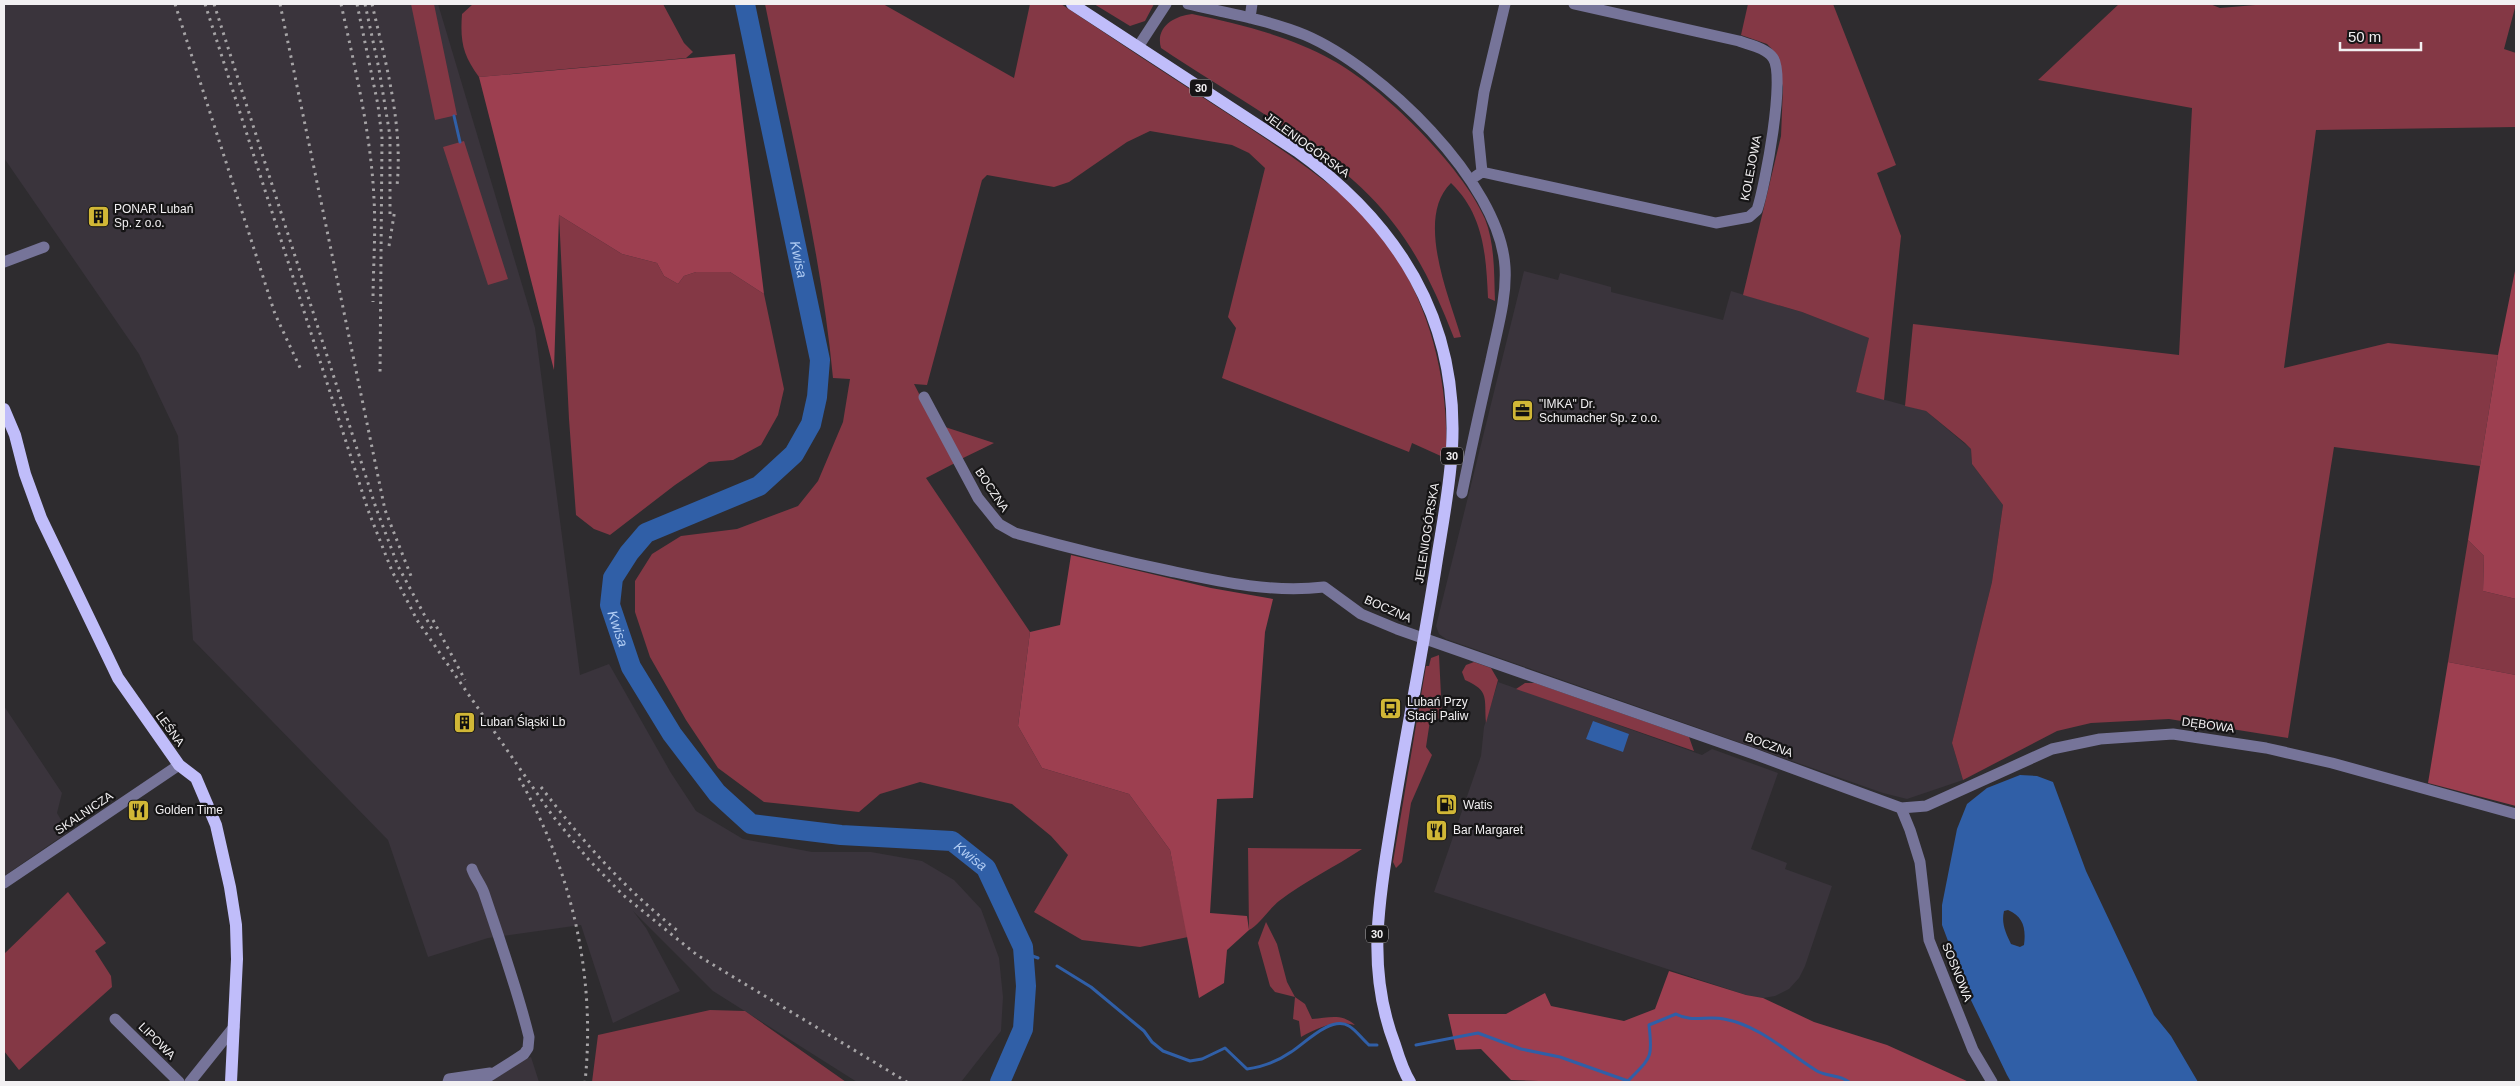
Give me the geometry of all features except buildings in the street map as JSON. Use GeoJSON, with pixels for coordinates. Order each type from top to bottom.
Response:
{"type":"FeatureCollection","features":[{"type":"Feature","properties":{"kind":"main road","name":"JELENIOGÓRSKA"},"geometry":{"type":"LineString","coordinates":[[1072,4],[1328,174],[1369,212],[1389,236],[1414,276],[1434,320],[1442,345],[1449,377],[1452,413],[1450,472],[1424,640],[1400,772],[1377,925],[1378,987],[1383,1016],[1410,1082]]}},
{"type":"Feature","properties":{"kind":"main road","name":"LEŚNA"},"geometry":{"type":"LineString","coordinates":[[4,409],[15,435],[25,474],[41,518],[98,640],[129,696],[179,765],[196,778],[210,810],[219,837],[230,887],[237,940],[231,1082]]}},
{"type":"Feature","properties":{"kind":"street"},"geometry":{"type":"LineString","coordinates":[[1138,47],[1166,4]]}},
{"type":"Feature","properties":{"kind":"street"},"geometry":{"type":"LineString","coordinates":[[1188,4],[1250,18],[1305,36],[1327,46],[1360,67],[1392,93],[1438,140],[1471,181],[1488,206],[1499,233],[1506,270],[1503,304],[1462,493]]}},
{"type":"Feature","properties":{"kind":"street"},"geometry":{"type":"LineString","coordinates":[[1250,18],[1252,4]]}},
{"type":"Feature","properties":{"kind":"street"},"geometry":{"type":"LineString","coordinates":[[1471,181],[1482,172],[1478,132],[1484,92],[1506,4]]}},
{"type":"Feature","properties":{"kind":"street","name":"KOLEJOWA"},"geometry":{"type":"LineString","coordinates":[[1482,172],[1716,223],[1749,217],[1756,210],[1777,98],[1778,70],[1774,58],[1765,50],[1739,41],[1574,4]]}},
{"type":"Feature","properties":{"kind":"street"},"geometry":{"type":"LineString","coordinates":[[4,262],[44,247]]}},
{"type":"Feature","properties":{"kind":"street","name":"BOCZNA"},"geometry":{"type":"LineString","coordinates":[[924,397],[978,498],[999,524],[1007,529],[1046,542],[1134,563],[1245,586],[1286,590],[1324,587],[1361,614],[1424,640],[1745,750],[1901,808]]}},
{"type":"Feature","properties":{"kind":"street","name":"DĘBOWA"},"geometry":{"type":"LineString","coordinates":[[1901,808],[1926,806],[2052,748],[2100,739],[2173,734],[2248,745],[2324,762],[2516,814]]}},
{"type":"Feature","properties":{"kind":"street","name":"SKALNICZA"},"geometry":{"type":"LineString","coordinates":[[4,883],[179,765]]}},
{"type":"Feature","properties":{"kind":"street","name":"SOSNOWA"},"geometry":{"type":"LineString","coordinates":[[1901,808],[1920,862],[1929,940],[1974,1050],[1992,1082]]}},
{"type":"Feature","properties":{"kind":"street"},"geometry":{"type":"LineString","coordinates":[[472,869],[482,887],[512,978],[524,1018],[528,1048],[524,1054],[480,1082]]}},
{"type":"Feature","properties":{"kind":"street","name":"LIPOWA"},"geometry":{"type":"LineString","coordinates":[[116,1019],[179,1082]]}},
{"type":"Feature","properties":{"kind":"street"},"geometry":{"type":"LineString","coordinates":[[190,1082],[234,1027]]}},
{"type":"Feature","properties":{"kind":"street"},"geometry":{"type":"LineString","coordinates":[[448,1082],[449,1079],[494,1072]]}},
{"type":"Feature","properties":{"kind":"shaded area"},"geometry":{"type":"Polygon","coordinates":[[[4,4],[438,4],[535,328],[580,675],[609,664],[671,773],[696,811],[743,839],[812,852],[871,852],[922,861],[954,880],[981,909],[999,958],[1003,997],[1001,1031],[961,1082],[857,1082],[713,991],[633,911],[646,928],[680,991],[613,1023],[581,925],[488,938],[428,957],[388,840],[193,640],[178,436],[139,354],[4,158],[4,4]]]}},
{"type":"Feature","properties":{"kind":"shaded area"},"geometry":{"type":"Polygon","coordinates":[[[411,4],[434,4],[457,115],[435,120],[411,4]]]}},
{"type":"Feature","properties":{"kind":"shaded area"},"geometry":{"type":"Polygon","coordinates":[[[473,4],[663,4],[684,43],[693,52],[686,58],[479,77],[469,62],[462,40],[462,14],[473,4]]]}},
{"type":"Feature","properties":{"kind":"shaded area"},"geometry":{"type":"Polygon","coordinates":[[[765,4],[883,4],[1014,78],[1030,4],[1061,4],[1269,141],[1334,188],[1373,226],[1394,254],[1412,285],[1436,351],[1446,420],[1446,455],[1443,457],[1412,443],[1409,452],[1222,378],[1236,328],[1228,317],[1265,168],[1249,153],[1232,145],[1150,131],[1127,142],[1069,182],[1054,187],[987,175],[982,180],[927,385],[914,384],[955,463],[926,478],[1030,632],[1018,726],[1042,768],[1129,794],[1170,850],[1188,937],[1140,947],[1082,940],[1034,912],[1068,855],[1051,836],[1012,804],[920,782],[880,794],[859,812],[764,802],[718,768],[686,720],[650,657],[635,612],[635,581],[652,554],[681,536],[737,529],[798,506],[818,481],[843,422],[850,379],[833,378],[828,331],[813,237],[765,4]]]}},
{"type":"Feature","properties":{"kind":"shaded area"},"geometry":{"type":"Polygon","coordinates":[[[1094,4],[1154,4],[1145,21],[1130,26],[1094,4]]]}},
{"type":"Feature","properties":{"kind":"shaded area"},"geometry":{"type":"Polygon","coordinates":[[[1748,4],[1833,4],[1896,165],[1877,173],[1901,236],[1884,400],[1856,392],[1869,338],[1802,312],[1743,295],[1781,136],[1783,87],[1772,49],[1767,44],[1741,35],[1748,4]]]}},
{"type":"Feature","properties":{"kind":"shaded area"},"geometry":{"type":"Polygon","coordinates":[[[2119,4],[2210,4],[2220,8],[2267,4],[2516,4],[2504,49],[2516,53],[2516,127],[2316,130],[2284,368],[2388,343],[2498,355],[2480,466],[2334,447],[2288,738],[2169,719],[2091,723],[2057,731],[1963,780],[1952,743],[1992,582],[2003,505],[1972,464],[1971,449],[1926,411],[1905,406],[1913,324],[2179,355],[2192,108],[2038,80],[2119,4]]]}},
{"type":"Feature","properties":{"kind":"shaded area"},"geometry":{"type":"Polygon","coordinates":[[[1192,14],[1282,38],[1332,60],[1373,88],[1419,130],[1440,153],[1474,198],[1485,219],[1491,239],[1495,301],[1488,298],[1484,251],[1477,222],[1462,195],[1451,183],[1441,198],[1436,216],[1435,236],[1443,279],[1461,337],[1454,338],[1435,293],[1413,251],[1372,198],[1316,150],[1161,48],[1160,41],[1163,29],[1173,20],[1192,14]]]}},
{"type":"Feature","properties":{"kind":"shaded area"},"geometry":{"type":"Polygon","coordinates":[[[735,54],[764,294],[730,272],[696,272],[684,276],[678,284],[664,276],[657,263],[622,254],[559,215],[554,370],[479,77],[735,54]]]}},
{"type":"Feature","properties":{"kind":"shaded area"},"geometry":{"type":"Polygon","coordinates":[[[464,141],[508,279],[488,285],[443,147],[464,141]]]}},
{"type":"Feature","properties":{"kind":"shaded area"},"geometry":{"type":"Polygon","coordinates":[[[559,215],[622,254],[657,263],[664,276],[678,284],[684,276],[696,272],[730,272],[764,294],[784,389],[778,415],[761,445],[733,460],[709,462],[675,485],[610,535],[594,529],[576,515],[569,419],[559,215]]]}},
{"type":"Feature","properties":{"kind":"shaded area"},"geometry":{"type":"Polygon","coordinates":[[[2516,266],[2516,599],[2483,591],[2484,556],[2468,540],[2498,355],[2516,266]]]}},
{"type":"Feature","properties":{"kind":"shaded area"},"geometry":{"type":"Polygon","coordinates":[[[1524,271],[1558,280],[1560,273],[1611,287],[1611,292],[1723,320],[1731,291],[1802,312],[1870,338],[1856,392],[1926,411],[1971,449],[1972,464],[2003,505],[1992,582],[1952,743],[1963,780],[1907,799],[1883,793],[1446,639],[1439,634],[1436,626],[1524,271]]]}},
{"type":"Feature","properties":{"kind":"shaded area"},"geometry":{"type":"Polygon","coordinates":[[[942,426],[994,443],[959,460],[942,426]]]}},
{"type":"Feature","properties":{"kind":"shaded area"},"geometry":{"type":"Polygon","coordinates":[[[2468,540],[2484,556],[2483,591],[2516,599],[2516,675],[2448,662],[2468,540]]]}},
{"type":"Feature","properties":{"kind":"shaded area"},"geometry":{"type":"Polygon","coordinates":[[[1071,555],[1211,588],[1273,599],[1265,632],[1253,798],[1217,799],[1210,913],[1247,916],[1249,930],[1227,950],[1224,983],[1199,998],[1170,850],[1129,794],[1042,768],[1018,726],[1030,632],[1060,625],[1071,555]]]}},
{"type":"Feature","properties":{"kind":"shaded area"},"geometry":{"type":"Polygon","coordinates":[[[1439,655],[1442,716],[1438,719],[1431,714],[1426,747],[1432,755],[1411,803],[1402,862],[1396,868],[1393,862],[1426,666],[1429,666],[1431,658],[1439,655]]]}},
{"type":"Feature","properties":{"kind":"shaded area"},"geometry":{"type":"Polygon","coordinates":[[[1474,662],[1491,668],[1498,680],[1486,723],[1484,696],[1479,688],[1465,680],[1462,672],[1466,665],[1474,662]]]}},
{"type":"Feature","properties":{"kind":"shaded area"},"geometry":{"type":"Polygon","coordinates":[[[2448,662],[2516,675],[2516,806],[2428,783],[2448,662]]]}},
{"type":"Feature","properties":{"kind":"shaded area"},"geometry":{"type":"Polygon","coordinates":[[[1498,682],[1702,755],[1712,749],[1778,773],[1751,849],[1787,863],[1785,869],[1832,886],[1805,966],[1799,978],[1789,989],[1775,996],[1763,998],[1746,995],[1434,892],[1481,756],[1484,727],[1498,682]]]}},
{"type":"Feature","properties":{"kind":"shaded area"},"geometry":{"type":"Polygon","coordinates":[[[1525,683],[1535,683],[1689,737],[1694,751],[1516,689],[1525,683]]]}},
{"type":"Feature","properties":{"kind":"shaded area"},"geometry":{"type":"Polygon","coordinates":[[[4,706],[62,793],[57,813],[68,832],[4,876],[4,706]]]}},
{"type":"Feature","properties":{"kind":"shaded area"},"geometry":{"type":"Polygon","coordinates":[[[1248,848],[1362,849],[1275,904],[1249,930],[1248,848]]]}},
{"type":"Feature","properties":{"kind":"shaded area"},"geometry":{"type":"Polygon","coordinates":[[[68,892],[106,943],[95,951],[111,976],[112,987],[19,1070],[4,1051],[4,954],[68,892]]]}},
{"type":"Feature","properties":{"kind":"shaded area"},"geometry":{"type":"Polygon","coordinates":[[[1266,922],[1277,944],[1287,982],[1295,997],[1275,992],[1270,986],[1258,943],[1266,922]]]}},
{"type":"Feature","properties":{"kind":"shaded area"},"geometry":{"type":"Polygon","coordinates":[[[1669,971],[1746,995],[1763,998],[1814,1022],[1887,1045],[1969,1082],[1569,1082],[1511,1080],[1481,1049],[1456,1050],[1448,1014],[1506,1014],[1545,993],[1551,1006],[1624,1021],[1655,1009],[1669,971]]]}},
{"type":"Feature","properties":{"kind":"shaded area"},"geometry":{"type":"Polygon","coordinates":[[[1295,997],[1305,1004],[1312,1019],[1340,1018],[1350,1021],[1355,1025],[1340,1023],[1327,1025],[1301,1037],[1299,1021],[1293,1019],[1295,997]]]}},
{"type":"Feature","properties":{"kind":"shaded area"},"geometry":{"type":"Polygon","coordinates":[[[710,1010],[745,1011],[846,1082],[592,1082],[598,1035],[710,1010]]]}},
{"type":"Feature","properties":{"kind":"shaded area"},"geometry":{"type":"Polygon","coordinates":[[[531,1057],[539,1082],[488,1082],[516,1063],[531,1057]]]}},
{"type":"Feature","properties":{"kind":"water"},"geometry":{"type":"Polygon","coordinates":[[[1593,721],[1629,734],[1623,752],[1586,739],[1593,721]]]}},
{"type":"Feature","properties":{"kind":"water"},"geometry":{"type":"Polygon","coordinates":[[[2020,775],[2037,776],[2053,782],[2086,871],[2154,1015],[2171,1036],[2198,1082],[2011,1082],[1968,994],[1942,925],[1942,905],[1957,829],[1967,804],[1987,788],[2020,775]],[[2008,910],[2004,911],[2004,924],[2011,944],[2020,947],[2024,945],[2025,934],[2023,924],[2018,916],[2008,910]]]}},
{"type":"Feature","properties":{"kind":"waterway","name":"Kwisa"},"geometry":{"type":"LineString","coordinates":[[745,4],[820,360],[817,397],[811,424],[794,454],[759,486],[646,533],[629,553],[613,578],[610,605],[631,667],[672,734],[717,793],[751,824],[841,835],[952,841],[986,868],[1023,947],[1026,986],[1023,1029],[1000,1082]]}},
{"type":"Feature","properties":{"kind":"waterway"},"geometry":{"type":"LineString","coordinates":[[454,116],[460,142]]}},
{"type":"Feature","properties":{"kind":"waterway"},"geometry":{"type":"LineString","coordinates":[[1024,953],[1038,958]]}},
{"type":"Feature","properties":{"kind":"waterway"},"geometry":{"type":"LineString","coordinates":[[1057,966],[1091,987],[1144,1031],[1152,1042],[1163,1051],[1190,1061],[1202,1059],[1225,1048],[1247,1069],[1258,1067],[1286,1055],[1318,1032],[1334,1024],[1349,1026],[1369,1045],[1377,1045]]}},
{"type":"Feature","properties":{"kind":"waterway"},"geometry":{"type":"LineString","coordinates":[[1416,1045],[1478,1033],[1521,1049],[1560,1057],[1628,1081],[1649,1057],[1651,1045],[1649,1025],[1676,1014],[1688,1018],[1724,1019],[1750,1027],[1773,1040],[1817,1071],[1845,1079],[1849,1082]]}},
{"type":"Feature","properties":{"kind":"railway"},"geometry":{"type":"LineString","coordinates":[[175,4],[275,314],[302,372]]}},
{"type":"Feature","properties":{"kind":"railway"},"geometry":{"type":"LineString","coordinates":[[205,4],[368,510],[392,571],[417,620],[552,815],[589,860],[623,895],[697,955],[907,1082]]}},
{"type":"Feature","properties":{"kind":"railway"},"geometry":{"type":"LineString","coordinates":[[214,4],[376,508],[398,566],[433,631]]}},
{"type":"Feature","properties":{"kind":"railway"},"geometry":{"type":"LineString","coordinates":[[280,4],[385,510],[411,576]]}},
{"type":"Feature","properties":{"kind":"railway"},"geometry":{"type":"LineString","coordinates":[[341,4],[362,101],[370,150],[375,225],[373,302]]}},
{"type":"Feature","properties":{"kind":"railway"},"geometry":{"type":"LineString","coordinates":[[357,4],[378,105],[382,138],[380,376]]}},
{"type":"Feature","properties":{"kind":"railway"},"geometry":{"type":"LineString","coordinates":[[365,4],[379,69],[390,136],[390,216]]}},
{"type":"Feature","properties":{"kind":"railway"},"geometry":{"type":"LineString","coordinates":[[372,4],[392,94],[398,140],[397,186]]}},
{"type":"Feature","properties":{"kind":"railway"},"geometry":{"type":"LineString","coordinates":[[389,246],[395,209]]}},
{"type":"Feature","properties":{"kind":"railway"},"geometry":{"type":"LineString","coordinates":[[433,620],[465,680]]}},
{"type":"Feature","properties":{"kind":"railway"},"geometry":{"type":"LineString","coordinates":[[519,778],[538,813],[553,850],[566,887],[576,925],[587,1003],[585,1082]]}},
{"type":"Feature","properties":{"kind":"railway"},"geometry":{"type":"LineString","coordinates":[[541,787],[605,864],[678,931]]}},
{"type":"Feature","properties":{"kind":"place","name":"PONAR Lubań Sp. z o.o."},"geometry":{"type":"Point","coordinates":[98,216]}},
{"type":"Feature","properties":{"kind":"place","name":"\"IMKA\" Dr. Schumacher Sp. z o.o."},"geometry":{"type":"Point","coordinates":[1523,411]}},
{"type":"Feature","properties":{"kind":"place","name":"Lubań Przy Stacji Paliw"},"geometry":{"type":"Point","coordinates":[1391,709]}},
{"type":"Feature","properties":{"kind":"place","name":"Lubań Śląski Lb"},"geometry":{"type":"Point","coordinates":[464,722]}},
{"type":"Feature","properties":{"kind":"place","name":"Watis"},"geometry":{"type":"Point","coordinates":[1447,805]}},
{"type":"Feature","properties":{"kind":"place","name":"Golden Time"},"geometry":{"type":"Point","coordinates":[139,810]}},
{"type":"Feature","properties":{"kind":"place","name":"Bar Margaret"},"geometry":{"type":"Point","coordinates":[1437,830]}}]}
